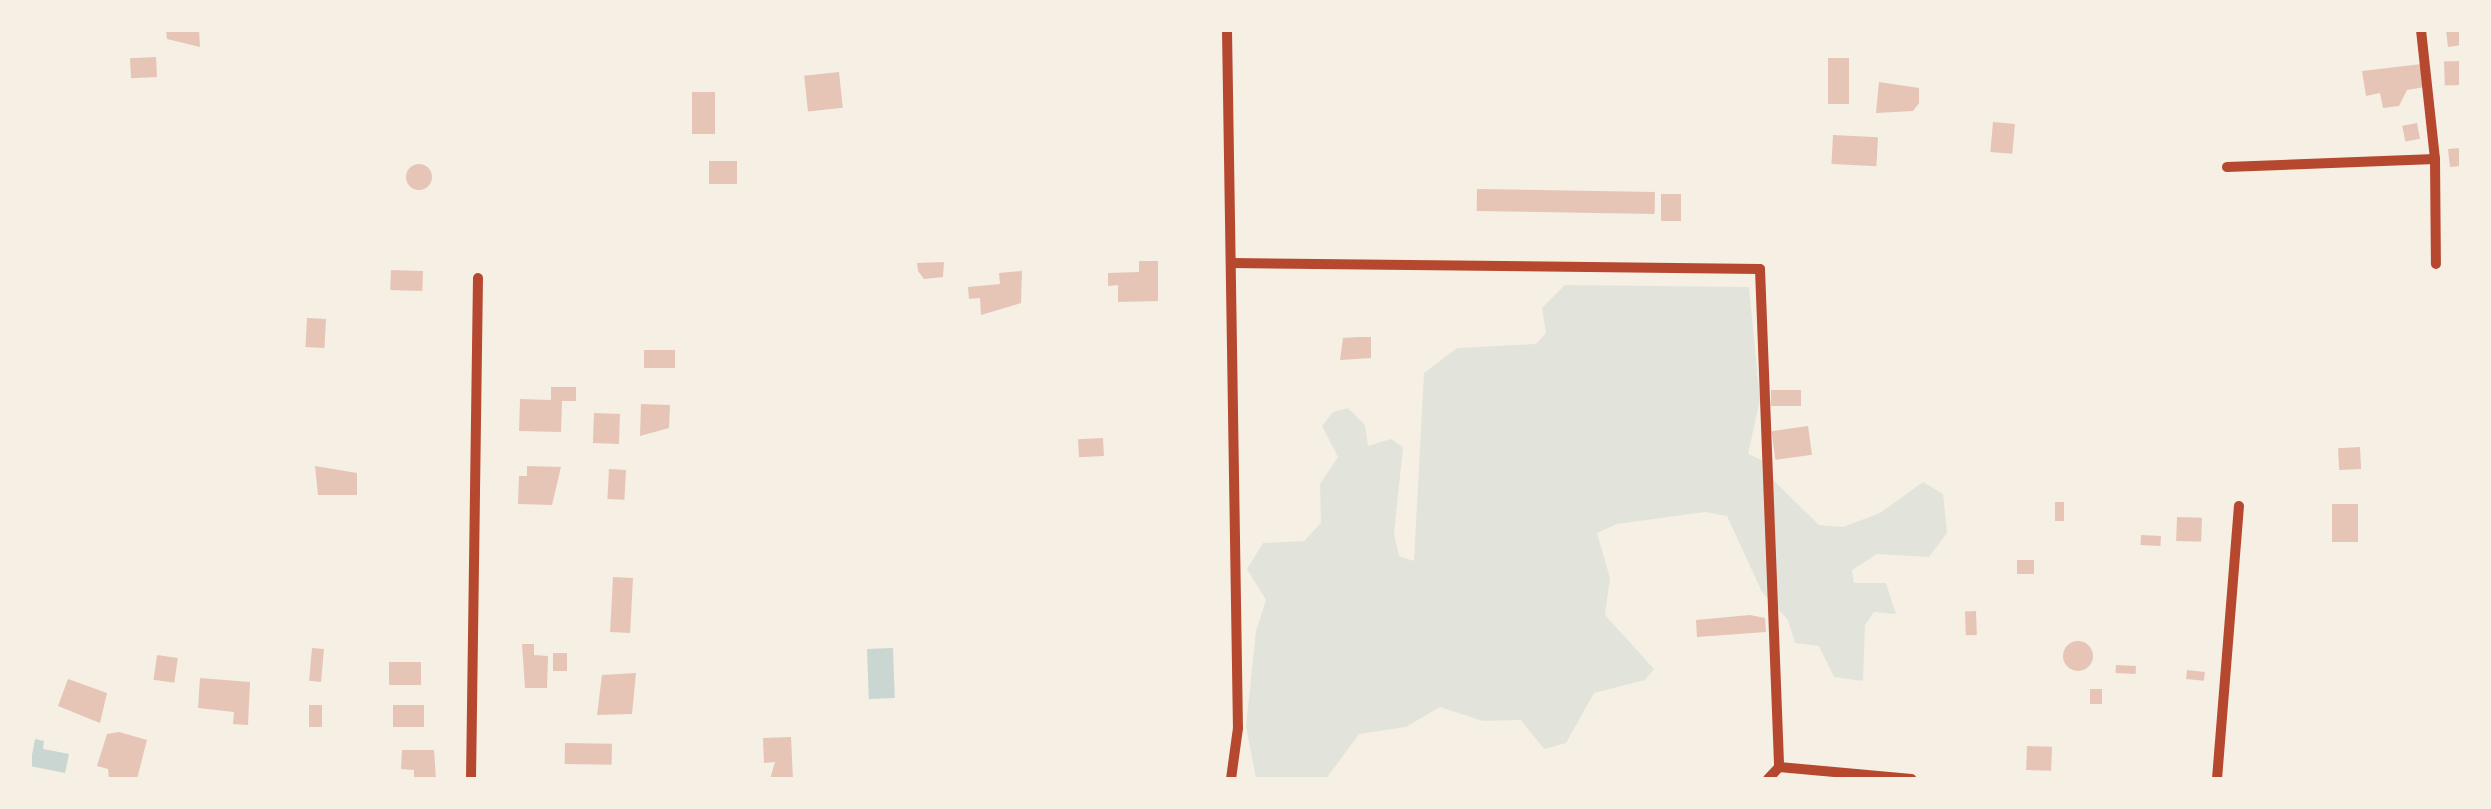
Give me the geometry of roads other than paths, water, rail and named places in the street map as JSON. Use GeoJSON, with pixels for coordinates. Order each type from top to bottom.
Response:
{"type":"FeatureCollection","features":[{"type":"Feature","properties":{"kind":"street"},"geometry":{"type":"LineString","coordinates":[[1227,30],[1238,728],[1231,779]]}},
{"type":"Feature","properties":{"kind":"street"},"geometry":{"type":"LineString","coordinates":[[2421,30],[2435,159],[2436,264]]}},
{"type":"Feature","properties":{"kind":"street"},"geometry":{"type":"LineString","coordinates":[[2227,167],[2435,159]]}},
{"type":"Feature","properties":{"kind":"street"},"geometry":{"type":"LineString","coordinates":[[1231,264],[1760,269],[1779,766],[1768,779]]}},
{"type":"Feature","properties":{"kind":"street"},"geometry":{"type":"LineString","coordinates":[[471,779],[478,278]]}},
{"type":"Feature","properties":{"kind":"street"},"geometry":{"type":"LineString","coordinates":[[2217,779],[2239,506]]}},
{"type":"Feature","properties":{"kind":"street"},"geometry":{"type":"LineString","coordinates":[[1779,766],[1912,779]]}}]}
